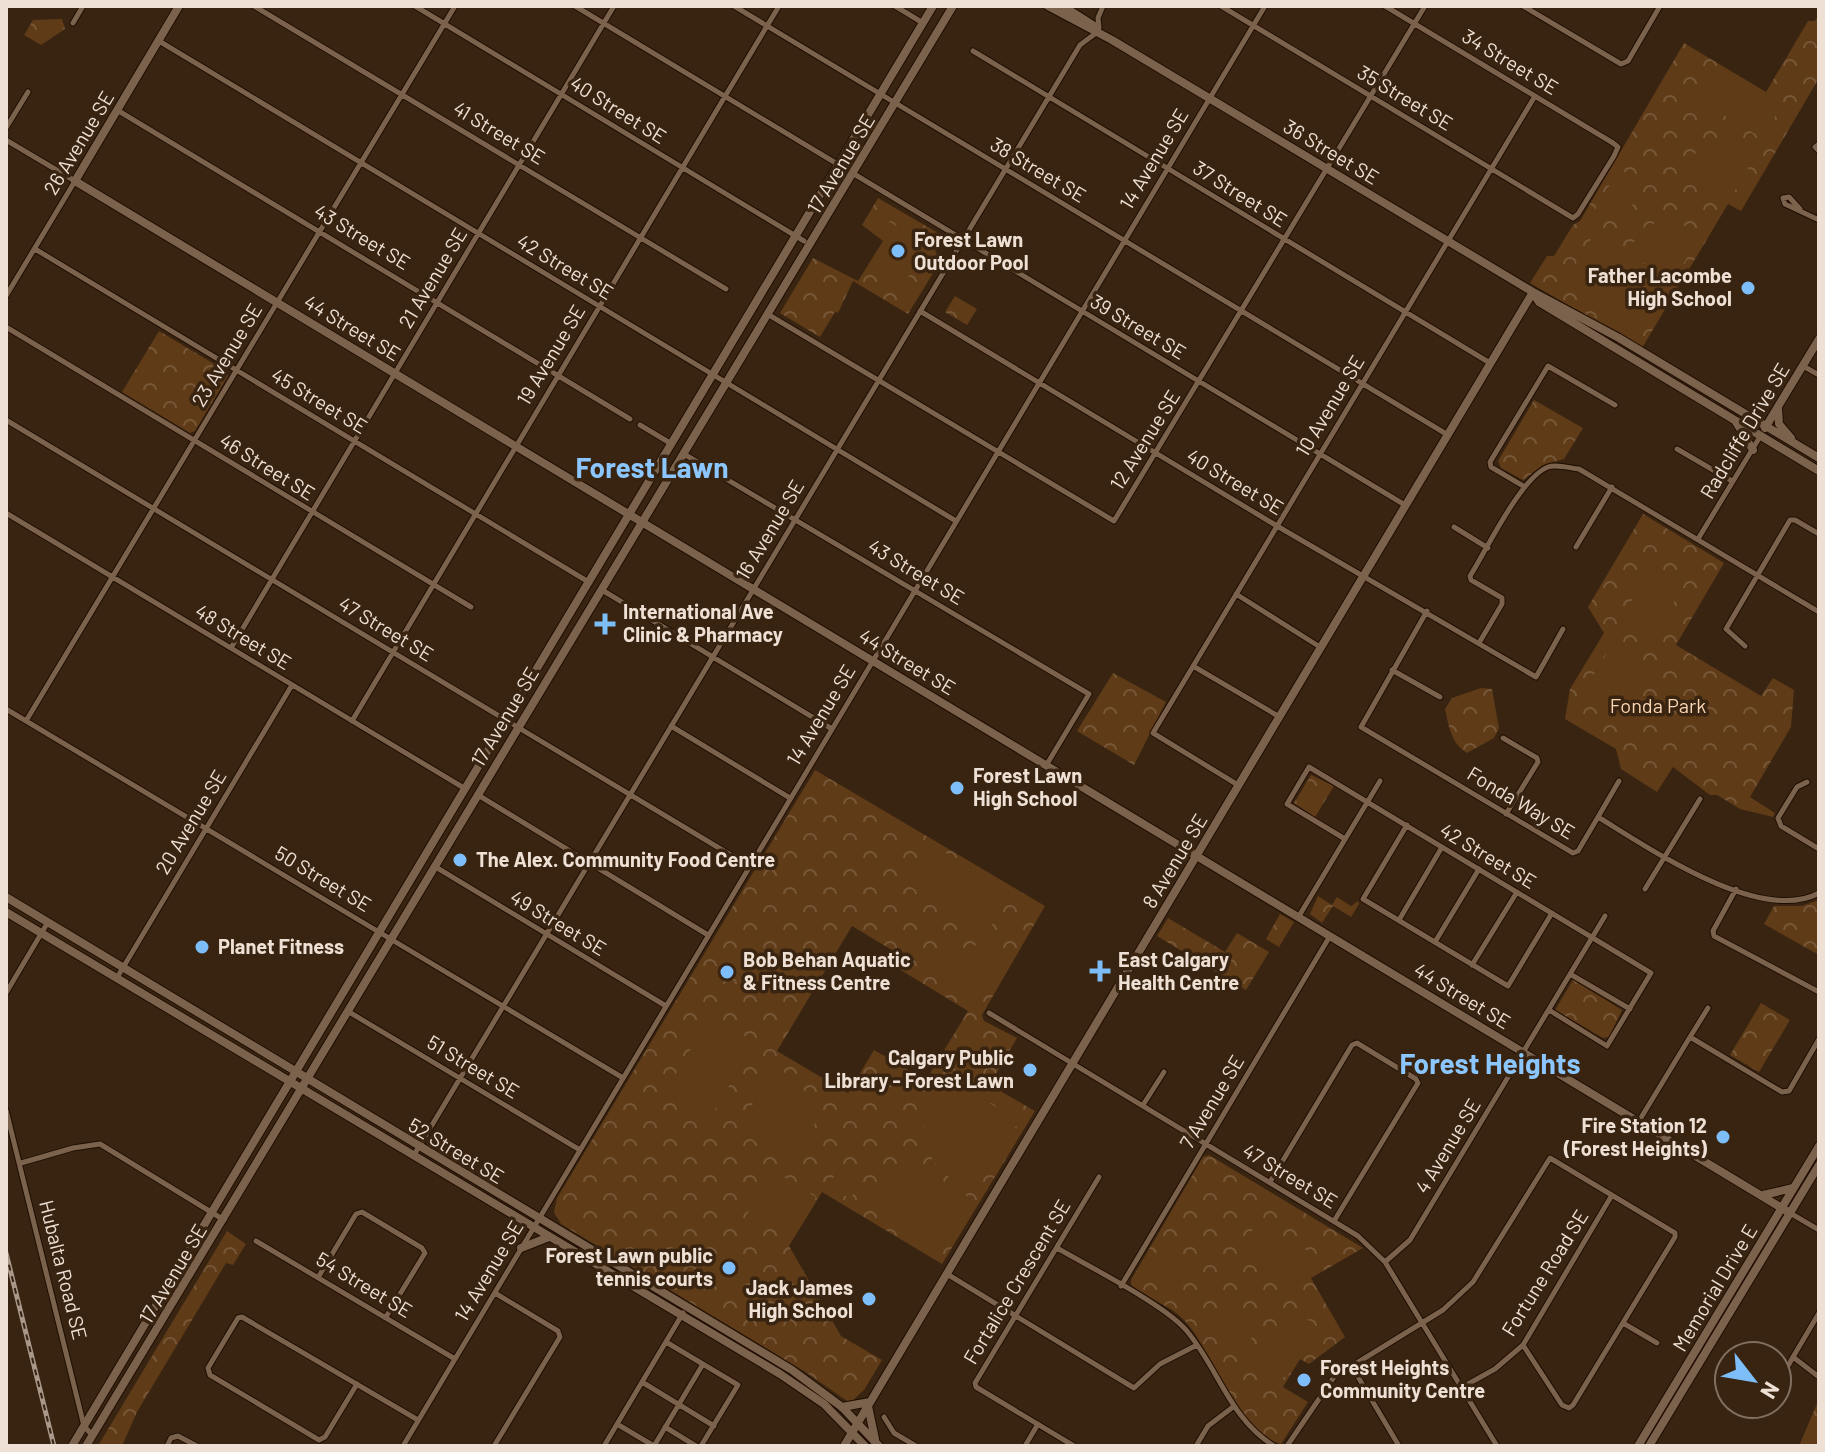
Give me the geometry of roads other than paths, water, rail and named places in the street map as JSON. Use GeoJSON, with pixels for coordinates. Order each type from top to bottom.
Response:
{"type":"FeatureCollection","features":[{"type":"Feature","properties":{"kind":"main road","name":"26 Avenue SE"},"geometry":{"type":"LineString","coordinates":[[75,181],[179,6]]}},
{"type":"Feature","properties":{"kind":"main road","name":"17 Avenue SE"},"geometry":{"type":"LineString","coordinates":[[72,1446],[670,443],[801,238],[839,165],[933,6]]}},
{"type":"Feature","properties":{"kind":"main road","name":"17 Avenue SE"},"geometry":{"type":"LineString","coordinates":[[86,1446],[225,1220],[477,794],[953,6]]}},
{"type":"Feature","properties":{"kind":"main road","name":"36 Street SE"},"geometry":{"type":"LineString","coordinates":[[1048,6],[1098,31],[1533,292],[1619,338],[1819,458]]}},
{"type":"Feature","properties":{"kind":"main road","name":"36 Street SE"},"geometry":{"type":"LineString","coordinates":[[1063,6],[1085,24]]}},
{"type":"Feature","properties":{"kind":"main road","name":"44 Street SE"},"geometry":{"type":"LineString","coordinates":[[75,181],[1790,1213]]}},
{"type":"Feature","properties":{"kind":"main road","name":"36 Street SE"},"geometry":{"type":"LineString","coordinates":[[1533,292],[1539,302],[1819,471]]}},
{"type":"Feature","properties":{"kind":"main road","name":"8 Avenue SE"},"geometry":{"type":"LineString","coordinates":[[844,1446],[1533,292]]}},
{"type":"Feature","properties":{"kind":"main road","name":"Radcliffe Drive SE"},"geometry":{"type":"LineString","coordinates":[[1761,435],[1819,339]]}},
{"type":"Feature","properties":{"kind":"main road"},"geometry":{"type":"LineString","coordinates":[[1778,408],[1779,424],[1796,445]]}},
{"type":"Feature","properties":{"kind":"main road"},"geometry":{"type":"LineString","coordinates":[[1733,418],[1753,450]]}},
{"type":"Feature","properties":{"kind":"main road","name":"52 Street SE"},"geometry":{"type":"LineString","coordinates":[[6,897],[310,1078],[416,1151]]}},
{"type":"Feature","properties":{"kind":"main road","name":"52 Street SE"},"geometry":{"type":"LineString","coordinates":[[6,912],[792,1370],[842,1407],[878,1445]]}},
{"type":"Feature","properties":{"kind":"main road","name":"Memorial Drive E"},"geometry":{"type":"LineString","coordinates":[[1638,1446],[1819,1146]]}},
{"type":"Feature","properties":{"kind":"main road","name":"Memorial Drive E"},"geometry":{"type":"LineString","coordinates":[[1649,1446],[1819,1165]]}},
{"type":"Feature","properties":{"kind":"main road"},"geometry":{"type":"LineString","coordinates":[[1763,1195],[1794,1188]]}},
{"type":"Feature","properties":{"kind":"main road","name":"52 Street SE"},"geometry":{"type":"LineString","coordinates":[[536,1223],[550,1237],[808,1393],[865,1446]]}},
{"type":"Feature","properties":{"kind":"main road"},"geometry":{"type":"LineString","coordinates":[[521,1248],[550,1237]]}},
{"type":"Feature","properties":{"kind":"main road"},"geometry":{"type":"LineString","coordinates":[[842,1407],[870,1404],[878,1445]]}},
{"type":"Feature","properties":{"kind":"street"},"geometry":{"type":"LineString","coordinates":[[73,23],[83,6]]}},
{"type":"Feature","properties":{"kind":"street","name":"41 Street SE"},"geometry":{"type":"LineString","coordinates":[[254,6],[726,289]]}},
{"type":"Feature","properties":{"kind":"street","name":"40 Street SE"},"geometry":{"type":"LineString","coordinates":[[415,6],[801,238]]}},
{"type":"Feature","properties":{"kind":"street","name":"23 Avenue SE"},"geometry":{"type":"LineString","coordinates":[[26,721],[455,6]]}},
{"type":"Feature","properties":{"kind":"street"},"geometry":{"type":"LineString","coordinates":[[575,6],[839,165]]}},
{"type":"Feature","properties":{"kind":"street","name":"21 Avenue SE"},"geometry":{"type":"LineString","coordinates":[[231,648],[614,6]]}},
{"type":"Feature","properties":{"kind":"street","name":"38 Street SE"},"geometry":{"type":"LineString","coordinates":[[734,6],[1448,435]]}},
{"type":"Feature","properties":{"kind":"street","name":"19 Avenue SE"},"geometry":{"type":"LineString","coordinates":[[352,721],[779,6]]}},
{"type":"Feature","properties":{"kind":"street"},"geometry":{"type":"LineString","coordinates":[[895,6],[923,23]]}},
{"type":"Feature","properties":{"kind":"street","name":"35 Street SE"},"geometry":{"type":"LineString","coordinates":[[1221,6],[1573,218]]}},
{"type":"Feature","properties":{"kind":"street","name":"14 Avenue SE"},"geometry":{"type":"LineString","coordinates":[[403,1446],[1265,6]]}},
{"type":"Feature","properties":{"kind":"street","name":"34 Street SE"},"geometry":{"type":"LineString","coordinates":[[1385,6],[1618,147],[1573,218]]}},
{"type":"Feature","properties":{"kind":"street","name":"12 Avenue SE"},"geometry":{"type":"LineString","coordinates":[[998,451],[1114,521],[1286,241],[1425,6]]}},
{"type":"Feature","properties":{"kind":"street"},"geometry":{"type":"LineString","coordinates":[[1523,6],[1621,64],[1628,61],[1660,6]]}},
{"type":"Feature","properties":{"kind":"street"},"geometry":{"type":"LineString","coordinates":[[1085,24],[1102,7]]}},
{"type":"Feature","properties":{"kind":"street"},"geometry":{"type":"LineString","coordinates":[[1098,31],[1102,7]]}},
{"type":"Feature","properties":{"kind":"street","name":"16 Avenue SE"},"geometry":{"type":"LineString","coordinates":[[416,1151],[1080,45],[1085,24]]}},
{"type":"Feature","properties":{"kind":"street","name":"16 Avenue SE"},"geometry":{"type":"LineString","coordinates":[[1080,45],[1098,31]]}},
{"type":"Feature","properties":{"kind":"street","name":"42 Street SE"},"geometry":{"type":"LineString","coordinates":[[158,40],[956,521]]}},
{"type":"Feature","properties":{"kind":"street","name":"37 Street SE"},"geometry":{"type":"LineString","coordinates":[[973,51],[1491,364]]}},
{"type":"Feature","properties":{"kind":"street"},"geometry":{"type":"LineString","coordinates":[[6,128],[28,92]]}},
{"type":"Feature","properties":{"kind":"street","name":"10 Avenue SE"},"geometry":{"type":"LineString","coordinates":[[1239,786],[1153,733],[1535,96]]}},
{"type":"Feature","properties":{"kind":"street","name":"43 Street SE"},"geometry":{"type":"LineString","coordinates":[[117,110],[630,419]]}},
{"type":"Feature","properties":{"kind":"street","name":"44 Street SE"},"geometry":{"type":"LineString","coordinates":[[6,140],[75,181]]}},
{"type":"Feature","properties":{"kind":"street"},"geometry":{"type":"LineString","coordinates":[[1819,144],[1815,147],[1819,151]]}},
{"type":"Feature","properties":{"kind":"street","name":"39 Street SE"},"geometry":{"type":"LineString","coordinates":[[854,174],[1406,506]]}},
{"type":"Feature","properties":{"kind":"street","name":"26 Avenue SE"},"geometry":{"type":"LineString","coordinates":[[6,296],[75,181]]}},
{"type":"Feature","properties":{"kind":"street"},"geometry":{"type":"LineString","coordinates":[[1800,209],[1818,218]]}},
{"type":"Feature","properties":{"kind":"street","name":"45 Street SE"},"geometry":{"type":"LineString","coordinates":[[35,249],[587,581]]}},
{"type":"Feature","properties":{"kind":"street","name":"40 Street SE"},"geometry":{"type":"LineString","coordinates":[[920,311],[1363,578],[1427,611],[1536,677],[1563,629]]}},
{"type":"Feature","properties":{"kind":"street"},"geometry":{"type":"LineString","coordinates":[[769,315],[998,451]]}},
{"type":"Feature","properties":{"kind":"street","name":"46 Street SE"},"geometry":{"type":"LineString","coordinates":[[6,327],[471,607]]}},
{"type":"Feature","properties":{"kind":"street"},"geometry":{"type":"LineString","coordinates":[[1525,487],[1491,467],[1490,462],[1548,366],[1615,405]]}},
{"type":"Feature","properties":{"kind":"street"},"geometry":{"type":"LineString","coordinates":[[1803,366],[1819,375]]}},
{"type":"Feature","properties":{"kind":"street","name":"47 Street SE"},"geometry":{"type":"LineString","coordinates":[[6,420],[749,866]]}},
{"type":"Feature","properties":{"kind":"street"},"geometry":{"type":"LineString","coordinates":[[640,425],[670,443]]}},
{"type":"Feature","properties":{"kind":"street","name":"Radcliffe Drive SE"},"geometry":{"type":"LineString","coordinates":[[1698,539],[1761,435]]}},
{"type":"Feature","properties":{"kind":"street"},"geometry":{"type":"LineString","coordinates":[[1677,449],[1732,481]]}},
{"type":"Feature","properties":{"kind":"street","name":"43 Street SE"},"geometry":{"type":"LineString","coordinates":[[684,454],[1089,694],[1047,764]]}},
{"type":"Feature","properties":{"kind":"street"},"geometry":{"type":"LineString","coordinates":[[1479,643],[1502,604],[1502,598],[1471,580],[1525,487],[1538,472],[1553,466],[1579,469],[1612,487],[1819,612]]}},
{"type":"Feature","properties":{"kind":"street"},"geometry":{"type":"LineString","coordinates":[[1576,547],[1612,487]]}},
{"type":"Feature","properties":{"kind":"street","name":"48 Street SE"},"geometry":{"type":"LineString","coordinates":[[6,513],[464,788]]}},
{"type":"Feature","properties":{"kind":"street"},"geometry":{"type":"LineString","coordinates":[[1745,646],[1726,629],[1790,520],[1819,534]]}},
{"type":"Feature","properties":{"kind":"street"},"geometry":{"type":"LineString","coordinates":[[1454,527],[1488,548]]}},
{"type":"Feature","properties":{"kind":"street"},"geometry":{"type":"LineString","coordinates":[[602,590],[832,729]]}},
{"type":"Feature","properties":{"kind":"street"},"geometry":{"type":"LineString","coordinates":[[1236,594],[1322,648]]}},
{"type":"Feature","properties":{"kind":"street","name":"Fonda Way SE"},"geometry":{"type":"LineString","coordinates":[[1427,611],[1361,727],[1573,853],[1578,851],[1598,817],[1664,857],[1736,889],[1786,903],[1803,901],[1819,893]]}},
{"type":"Feature","properties":{"kind":"street"},"geometry":{"type":"LineString","coordinates":[[1193,666],[1280,717]]}},
{"type":"Feature","properties":{"kind":"street"},"geometry":{"type":"LineString","coordinates":[[1392,670],[1440,697]]}},
{"type":"Feature","properties":{"kind":"street","name":"20 Avenue SE"},"geometry":{"type":"LineString","coordinates":[[118,976],[292,685]]}},
{"type":"Feature","properties":{"kind":"street","name":"50 Street SE"},"geometry":{"type":"LineString","coordinates":[[6,709],[623,1078]]}},
{"type":"Feature","properties":{"kind":"street"},"geometry":{"type":"LineString","coordinates":[[671,726],[790,798]]}},
{"type":"Feature","properties":{"kind":"street"},"geometry":{"type":"LineString","coordinates":[[1503,738],[1537,758],[1538,762],[1506,814]]}},
{"type":"Feature","properties":{"kind":"street","name":"42 Street SE"},"geometry":{"type":"LineString","coordinates":[[1345,839],[1287,804],[1309,767],[1651,973],[1630,1009]]}},
{"type":"Feature","properties":{"kind":"street"},"geometry":{"type":"LineString","coordinates":[[1299,916],[1380,781]]}},
{"type":"Feature","properties":{"kind":"street"},"geometry":{"type":"LineString","coordinates":[[1598,817],[1619,781]]}},
{"type":"Feature","properties":{"kind":"street"},"geometry":{"type":"LineString","coordinates":[[1807,782],[1797,787],[1778,818],[1781,826],[1819,849]]}},
{"type":"Feature","properties":{"kind":"street"},"geometry":{"type":"LineString","coordinates":[[477,794],[708,935]]}},
{"type":"Feature","properties":{"kind":"street"},"geometry":{"type":"LineString","coordinates":[[1645,889],[1700,799]]}},
{"type":"Feature","properties":{"kind":"street"},"geometry":{"type":"LineString","coordinates":[[1407,825],[1363,899],[1508,986],[1552,913]]}},
{"type":"Feature","properties":{"kind":"street"},"geometry":{"type":"LineString","coordinates":[[1399,920],[1442,847]]}},
{"type":"Feature","properties":{"kind":"street","name":"49 Street SE"},"geometry":{"type":"LineString","coordinates":[[434,866],[666,1006]]}},
{"type":"Feature","properties":{"kind":"street"},"geometry":{"type":"LineString","coordinates":[[1435,942],[1479,869]]}},
{"type":"Feature","properties":{"kind":"street"},"geometry":{"type":"LineString","coordinates":[[1736,889],[1713,931],[1714,936],[1819,992]]}},
{"type":"Feature","properties":{"kind":"street"},"geometry":{"type":"LineString","coordinates":[[1472,965],[1517,892]]}},
{"type":"Feature","properties":{"kind":"street","name":"4 Avenue SE"},"geometry":{"type":"LineString","coordinates":[[1385,1262],[1410,1240],[1605,916]]}},
{"type":"Feature","properties":{"kind":"street"},"geometry":{"type":"LineString","coordinates":[[6,993],[48,922]]}},
{"type":"Feature","properties":{"kind":"street","name":"7 Avenue SE"},"geometry":{"type":"LineString","coordinates":[[1121,1286],[1330,935]]}},
{"type":"Feature","properties":{"kind":"street"},"geometry":{"type":"LineString","coordinates":[[1549,1010],[1607,1046],[1630,1009],[1570,974]]}},
{"type":"Feature","properties":{"kind":"street"},"geometry":{"type":"LineString","coordinates":[[1639,1121],[1708,1008]]}},
{"type":"Feature","properties":{"kind":"street","name":"51 Street SE"},"geometry":{"type":"LineString","coordinates":[[349,1012],[580,1150]]}},
{"type":"Feature","properties":{"kind":"street","name":"47 Street SE"},"geometry":{"type":"LineString","coordinates":[[989,1013],[1358,1236],[1385,1262],[1459,1389],[1497,1446]]}},
{"type":"Feature","properties":{"kind":"street"},"geometry":{"type":"LineString","coordinates":[[1690,1037],[1782,1092],[1789,1091],[1819,1039]]}},
{"type":"Feature","properties":{"kind":"street"},"geometry":{"type":"LineString","coordinates":[[1270,1182],[1352,1045],[1357,1043],[1418,1083],[1334,1221]]}},
{"type":"Feature","properties":{"kind":"street"},"geometry":{"type":"LineString","coordinates":[[1143,1105],[1164,1072]]}},
{"type":"Feature","properties":{"kind":"street","name":"Hubalta Road SE"},"geometry":{"type":"LineString","coordinates":[[6,1110],[84,1426],[92,1435]]}},
{"type":"Feature","properties":{"kind":"street"},"geometry":{"type":"LineString","coordinates":[[21,1163],[73,1148],[100,1144],[225,1220]]}},
{"type":"Feature","properties":{"kind":"street"},"geometry":{"type":"LineString","coordinates":[[1287,1446],[1324,1386],[1351,1365],[1443,1310],[1473,1282],[1547,1159],[1675,1233],[1569,1408],[1562,1405],[1523,1345]]}},
{"type":"Feature","properties":{"kind":"street","name":"Fortalice Crescent SE"},"geometry":{"type":"LineString","coordinates":[[1074,1446],[976,1387],[975,1383],[1099,1177]]}},
{"type":"Feature","properties":{"kind":"street","name":"Fortune Road SE"},"geometry":{"type":"LineString","coordinates":[[1459,1389],[1495,1369],[1523,1345],[1612,1195]]}},
{"type":"Feature","properties":{"kind":"street"},"geometry":{"type":"LineString","coordinates":[[319,1276],[356,1214],[362,1212],[412,1242],[425,1253],[386,1317]]}},
{"type":"Feature","properties":{"kind":"street"},"geometry":{"type":"LineString","coordinates":[[1790,1213],[1819,1230]]}},
{"type":"Feature","properties":{"kind":"street","name":"54 Street SE"},"geometry":{"type":"LineString","coordinates":[[256,1241],[455,1359]]}},
{"type":"Feature","properties":{"kind":"street"},"geometry":{"type":"LineString","coordinates":[[1057,1248],[1174,1319],[1197,1345],[1247,1425],[1274,1446]]}},
{"type":"Feature","properties":{"kind":"street"},"geometry":{"type":"LineString","coordinates":[[946,1273],[1134,1388],[1160,1364],[1197,1345]]}},
{"type":"Feature","properties":{"kind":"street"},"geometry":{"type":"LineString","coordinates":[[494,1446],[560,1337],[558,1331],[495,1293]]}},
{"type":"Feature","properties":{"kind":"street"},"geometry":{"type":"LineString","coordinates":[[604,1446],[687,1307]]}},
{"type":"Feature","properties":{"kind":"street"},"geometry":{"type":"LineString","coordinates":[[1819,1313],[1793,1357],[1819,1377]]}},
{"type":"Feature","properties":{"kind":"street"},"geometry":{"type":"LineString","coordinates":[[357,1384],[325,1437],[319,1440],[210,1375],[208,1368],[238,1318],[242,1317],[357,1384],[418,1420]]}},
{"type":"Feature","properties":{"kind":"street"},"geometry":{"type":"LineString","coordinates":[[1623,1323],[1657,1343]]}},
{"type":"Feature","properties":{"kind":"street"},"geometry":{"type":"LineString","coordinates":[[665,1427],[699,1446],[738,1385],[666,1342]]}},
{"type":"Feature","properties":{"kind":"street"},"geometry":{"type":"LineString","coordinates":[[617,1424],[654,1446],[703,1364]]}},
{"type":"Feature","properties":{"kind":"street"},"geometry":{"type":"LineString","coordinates":[[1351,1365],[1399,1446]]}},
{"type":"Feature","properties":{"kind":"street"},"geometry":{"type":"LineString","coordinates":[[642,1382],[714,1426]]}},
{"type":"Feature","properties":{"kind":"street"},"geometry":{"type":"LineString","coordinates":[[1196,1446],[1208,1426],[1233,1407]]}},
{"type":"Feature","properties":{"kind":"street"},"geometry":{"type":"LineString","coordinates":[[884,1417],[894,1433],[916,1446]]}},
{"type":"Feature","properties":{"kind":"street"},"geometry":{"type":"LineString","coordinates":[[1025,1446],[1038,1424]]}},
{"type":"Feature","properties":{"kind":"street"},"geometry":{"type":"LineString","coordinates":[[167,1446],[171,1438],[178,1436],[197,1446]]}},
{"type":"Feature","properties":{"kind":"railway"},"geometry":{"type":"LineString","coordinates":[[6,1253],[54,1446]]}},
{"type":"Feature","properties":{"kind":"place","name":"Forest Lawn Outdoor Pool"},"geometry":{"type":"Point","coordinates":[898,251]}},
{"type":"Feature","properties":{"kind":"place","name":"Father Lacombe High School"},"geometry":{"type":"Point","coordinates":[1748,288]}},
{"type":"Feature","properties":{"kind":"place","name":"International Ave Clinic & Pharmacy"},"geometry":{"type":"Point","coordinates":[605,624]}},
{"type":"Feature","properties":{"kind":"place","name":"Forest Lawn High School"},"geometry":{"type":"Point","coordinates":[957,788]}},
{"type":"Feature","properties":{"kind":"place","name":"The Alex. Community Food Centre"},"geometry":{"type":"Point","coordinates":[460,860]}},
{"type":"Feature","properties":{"kind":"place","name":"Planet Fitness"},"geometry":{"type":"Point","coordinates":[202,947]}},
{"type":"Feature","properties":{"kind":"place","name":"East Calgary Health Centre"},"geometry":{"type":"Point","coordinates":[1100,971]}},
{"type":"Feature","properties":{"kind":"place","name":"Bob Behan Aquatic & Fitness Centre"},"geometry":{"type":"Point","coordinates":[727,972]}},
{"type":"Feature","properties":{"kind":"place","name":"Calgary Public Library - Forest Lawn"},"geometry":{"type":"Point","coordinates":[1030,1070]}},
{"type":"Feature","properties":{"kind":"place","name":"Fire Station 12 (Forest Heights)"},"geometry":{"type":"Point","coordinates":[1723,1137]}},
{"type":"Feature","properties":{"kind":"place","name":"Forest Lawn public tennis courts"},"geometry":{"type":"Point","coordinates":[729,1268]}},
{"type":"Feature","properties":{"kind":"place","name":"Jack James High School"},"geometry":{"type":"Point","coordinates":[869,1299]}},
{"type":"Feature","properties":{"kind":"place","name":"Forest Heights Community Centre"},"geometry":{"type":"Point","coordinates":[1304,1380]}},
{"type":"Feature","properties":{"kind":"district","name":"Forest Lawn"},"geometry":{"type":"Point","coordinates":[652,468]}},
{"type":"Feature","properties":{"kind":"district","name":"Forest Heights"},"geometry":{"type":"Point","coordinates":[1490,1064]}},
{"type":"Feature","properties":{"kind":"park label","name":"Fonda Park"},"geometry":{"type":"Point","coordinates":[1658,706]}}]}
